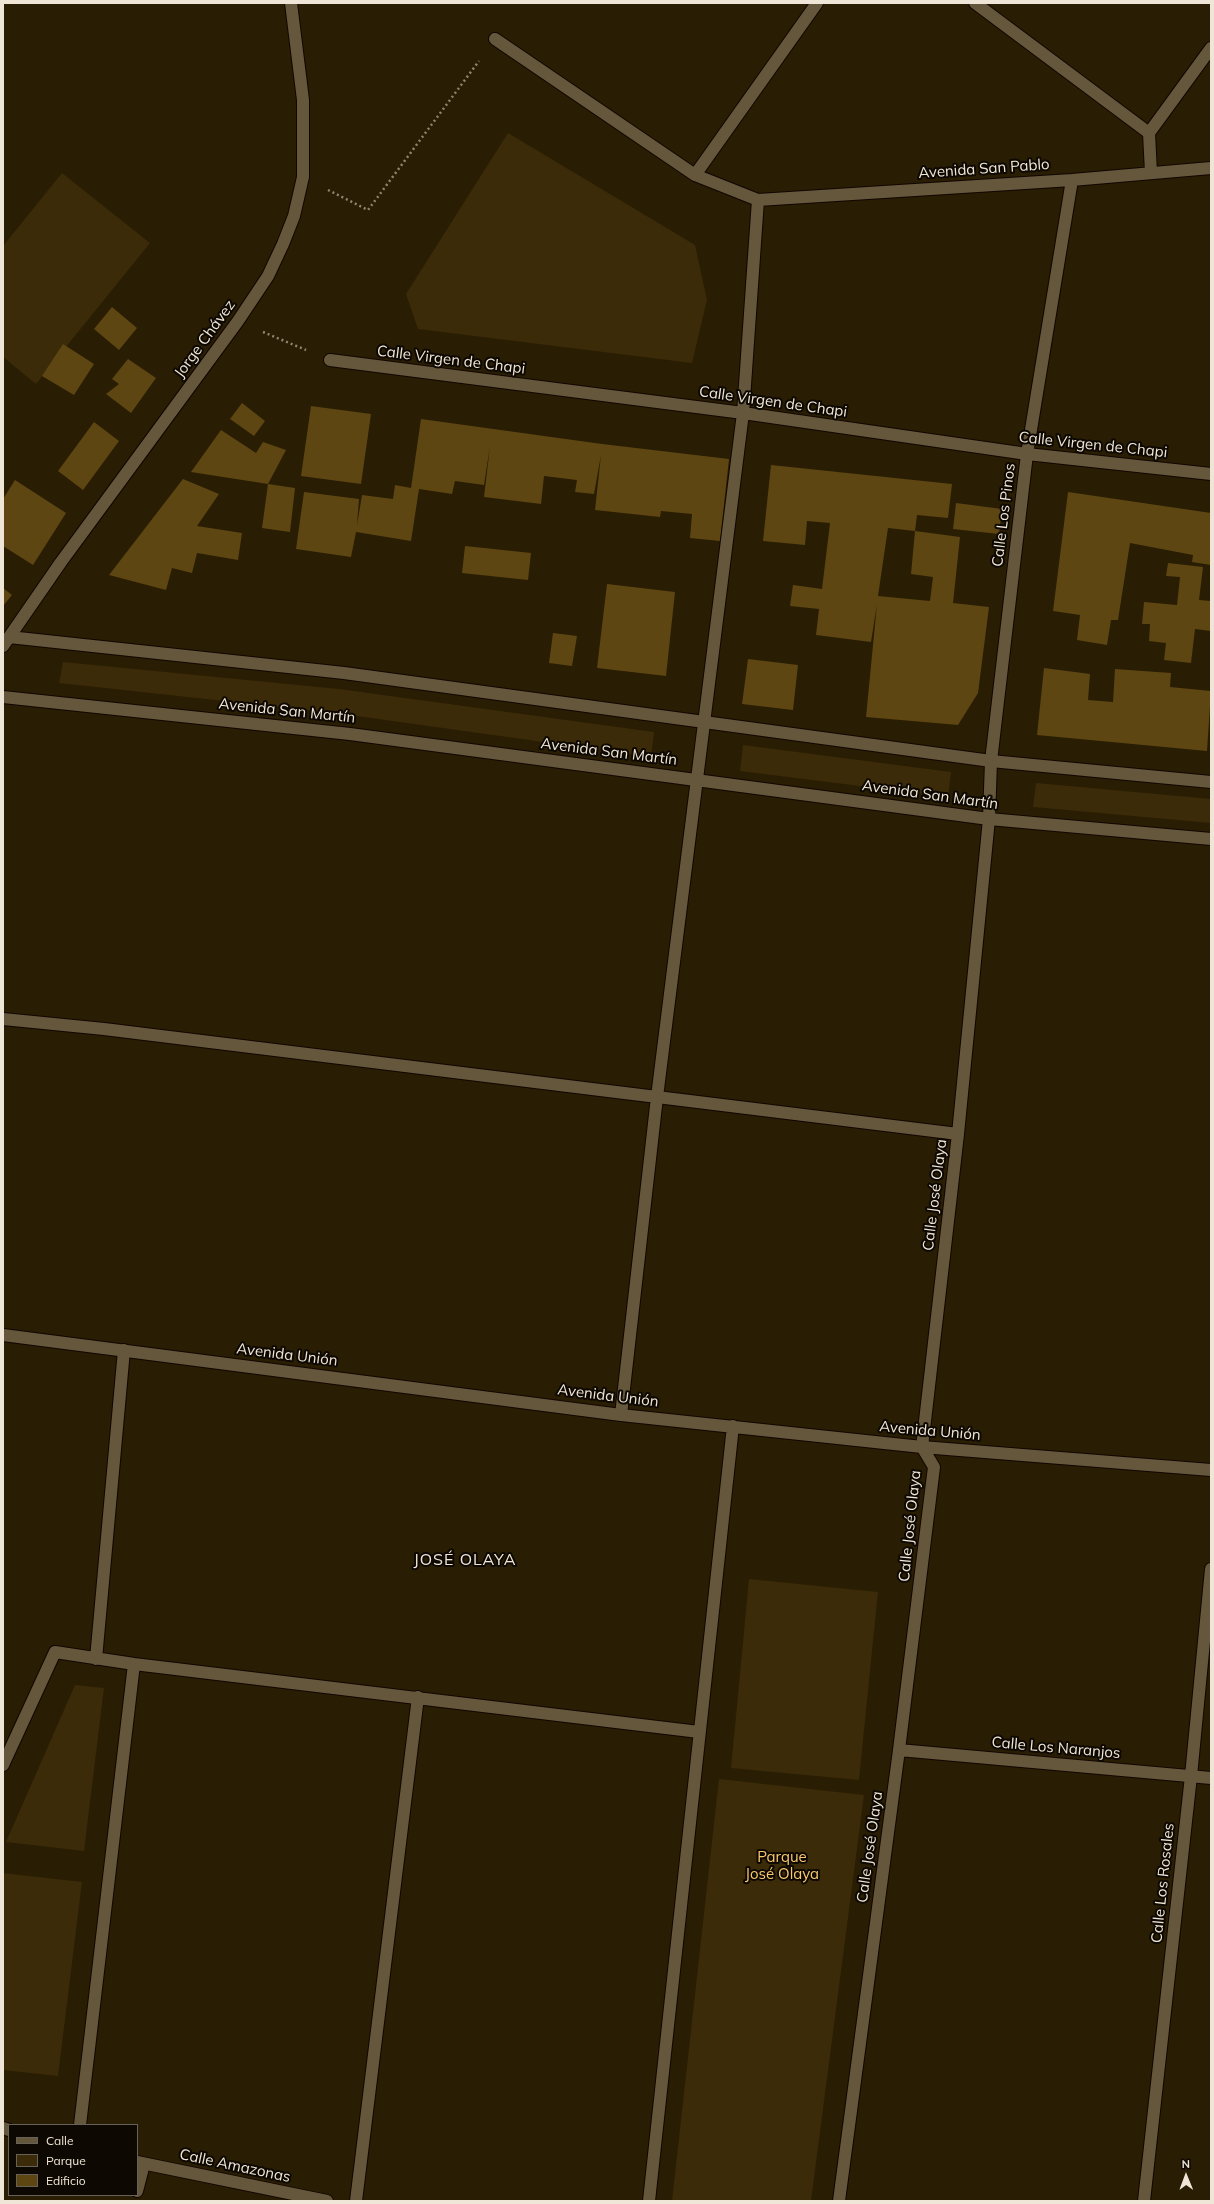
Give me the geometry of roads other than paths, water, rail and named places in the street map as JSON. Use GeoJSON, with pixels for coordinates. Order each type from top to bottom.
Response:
{"type":"FeatureCollection","features":[{"type":"Feature","properties":{"kind":"street","name":"Jorge Chávez"},"geometry":{"type":"LineString","coordinates":[[6,642],[61,562],[238,321],[268,276],[283,244],[294,216],[303,177],[303,100],[291,3]]}},
{"type":"Feature","properties":{"kind":"street"},"geometry":{"type":"LineString","coordinates":[[695,175],[817,3]]}},
{"type":"Feature","properties":{"kind":"street"},"geometry":{"type":"LineString","coordinates":[[975,3],[1150,134]]}},
{"type":"Feature","properties":{"kind":"street"},"geometry":{"type":"LineString","coordinates":[[495,39],[695,175],[758,200],[743,413],[657,1097],[621,1415]]}},
{"type":"Feature","properties":{"kind":"street"},"geometry":{"type":"LineString","coordinates":[[1151,172],[1150,134],[1211,48]]}},
{"type":"Feature","properties":{"kind":"street","name":"Avenida San Pablo"},"geometry":{"type":"LineString","coordinates":[[758,200],[1072,180],[1211,168]]}},
{"type":"Feature","properties":{"kind":"street","name":"Calle Los Pinos"},"geometry":{"type":"LineString","coordinates":[[991,761],[1027,454],[1072,180]]}},
{"type":"Feature","properties":{"kind":"street","name":"Calle Virgen de Chapi"},"geometry":{"type":"LineString","coordinates":[[330,360],[743,413],[1027,454],[1211,474]]}},
{"type":"Feature","properties":{"kind":"street"},"geometry":{"type":"LineString","coordinates":[[6,642],[344,673],[991,761],[1211,782]]}},
{"type":"Feature","properties":{"kind":"street","name":"Avenida San Martín"},"geometry":{"type":"LineString","coordinates":[[3,697],[350,734],[698,779],[989,819],[1211,839]]}},
{"type":"Feature","properties":{"kind":"street","name":"Calle José Olaya"},"geometry":{"type":"LineString","coordinates":[[839,2201],[899,1750],[934,1467],[922,1447],[958,1134],[989,819],[991,761]]}},
{"type":"Feature","properties":{"kind":"street"},"geometry":{"type":"LineString","coordinates":[[3,1018],[104,1029],[958,1134]]}},
{"type":"Feature","properties":{"kind":"street","name":"Avenida Unión"},"geometry":{"type":"LineString","coordinates":[[3,1335],[621,1415],[922,1447],[1211,1470]]}},
{"type":"Feature","properties":{"kind":"street"},"geometry":{"type":"LineString","coordinates":[[96,1659],[124,1350]]}},
{"type":"Feature","properties":{"kind":"street"},"geometry":{"type":"LineString","coordinates":[[649,2201],[733,1426]]}},
{"type":"Feature","properties":{"kind":"street","name":"Calle Los Rosales"},"geometry":{"type":"LineString","coordinates":[[1144,2201],[1191,1776],[1211,1569]]}},
{"type":"Feature","properties":{"kind":"street"},"geometry":{"type":"LineString","coordinates":[[3,1765],[55,1652],[134,1664],[699,1732]]}},
{"type":"Feature","properties":{"kind":"street"},"geometry":{"type":"LineString","coordinates":[[80,2124],[134,1664]]}},
{"type":"Feature","properties":{"kind":"street"},"geometry":{"type":"LineString","coordinates":[[356,2201],[418,1697]]}},
{"type":"Feature","properties":{"kind":"street","name":"Calle Los Naranjos"},"geometry":{"type":"LineString","coordinates":[[899,1750],[1211,1778]]}},
{"type":"Feature","properties":{"kind":"street"},"geometry":{"type":"LineString","coordinates":[[138,2184],[141,2163]]}},
{"type":"Feature","properties":{"kind":"street","name":"Calle Amazonas"},"geometry":{"type":"LineString","coordinates":[[141,2163],[327,2201]]}},
{"type":"Feature","properties":{"kind":"district","name":"JOSÉ OLAYA"},"geometry":{"type":"Point","coordinates":[465,1560]}},
{"type":"Feature","properties":{"kind":"park label","name":"Parque José Olaya"},"geometry":{"type":"Point","coordinates":[782,1866]}}]}
